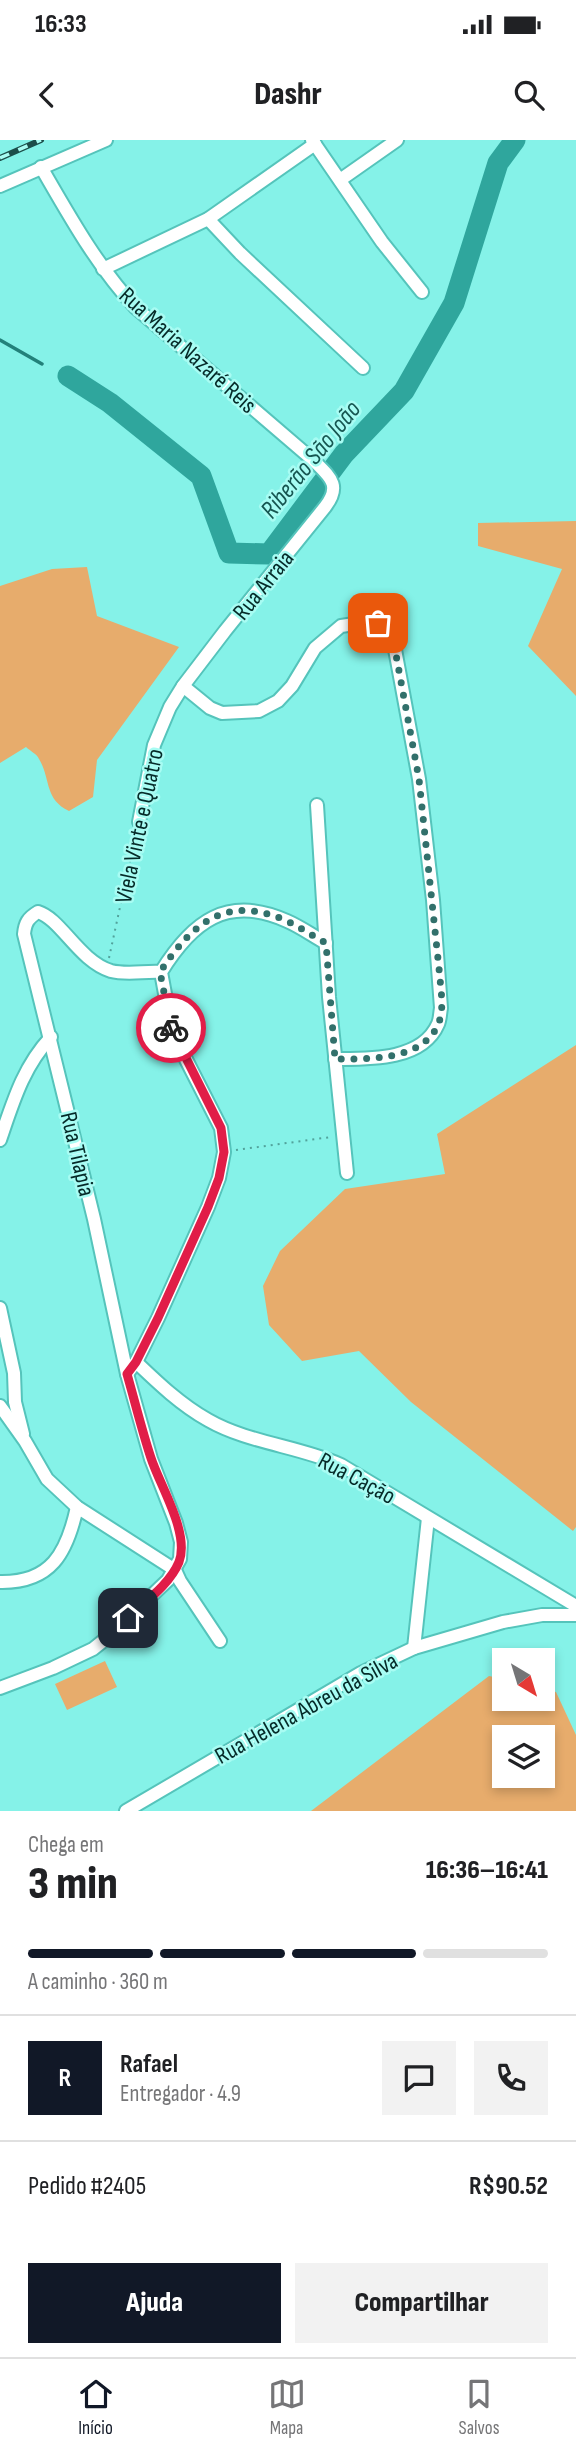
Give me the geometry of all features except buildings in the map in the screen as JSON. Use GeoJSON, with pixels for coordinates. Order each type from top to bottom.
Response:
{"type":"FeatureCollection","features":[{"type":"Feature","properties":{"kind":"street"},"geometry":{"type":"LineString","coordinates":[[0,186],[106,140]]}},
{"type":"Feature","properties":{"kind":"street"},"geometry":{"type":"LineString","coordinates":[[340,180],[397,140]]}},
{"type":"Feature","properties":{"kind":"street"},"geometry":{"type":"LineString","coordinates":[[103,269],[208,219],[313,142],[382,242],[422,292]]}},
{"type":"Feature","properties":{"kind":"street","name":"Rua Maria Nazaré Reis"},"geometry":{"type":"LineString","coordinates":[[41,167],[83,241],[136,307],[313,460],[332,481]]}},
{"type":"Feature","properties":{"kind":"street"},"geometry":{"type":"LineString","coordinates":[[208,219],[240,253],[363,368]]}},
{"type":"Feature","properties":{"kind":"street","name":"Rua Arraia"},"geometry":{"type":"LineString","coordinates":[[183,686],[326,507],[335,488],[332,481]]}},
{"type":"Feature","properties":{"kind":"street"},"geometry":{"type":"LineString","coordinates":[[183,686],[210,708],[222,713],[259,711],[278,701],[292,686],[315,648],[341,626],[378,623],[386,629],[394,644],[419,779],[433,900],[441,1008],[439,1024],[425,1042],[409,1051],[375,1059],[335,1059]]}},
{"type":"Feature","properties":{"kind":"street","name":"Viela Vinte e Quatro"},"geometry":{"type":"LineString","coordinates":[[139,822],[155,745],[170,707],[183,686]]}},
{"type":"Feature","properties":{"kind":"street"},"geometry":{"type":"LineString","coordinates":[[317,805],[335,1059],[347,1173]]}},
{"type":"Feature","properties":{"kind":"street"},"geometry":{"type":"LineString","coordinates":[[127,1374],[136,1362],[208,1207],[219,1178],[224,1152],[221,1128],[172,1032],[160,972],[190,933],[214,917],[237,909],[265,913],[289,921],[326,943]]}},
{"type":"Feature","properties":{"kind":"street","name":"Rua Tilapia"},"geometry":{"type":"LineString","coordinates":[[106,969],[78,949],[47,915],[38,912],[30,917],[25,925],[24,934],[94,1219],[127,1374],[151,1459],[181,1542],[180,1559],[175,1570]]}},
{"type":"Feature","properties":{"kind":"street"},"geometry":{"type":"LineString","coordinates":[[106,969],[114,972],[160,972]]}},
{"type":"Feature","properties":{"kind":"street"},"geometry":{"type":"LineString","coordinates":[[0,1140],[22,1076],[36,1053],[51,1037]]}},
{"type":"Feature","properties":{"kind":"street"},"geometry":{"type":"LineString","coordinates":[[0,1308],[14,1373],[15,1402],[25,1441]]}},
{"type":"Feature","properties":{"kind":"street","name":"Rua Cação"},"geometry":{"type":"LineString","coordinates":[[136,1362],[171,1395],[208,1420],[235,1432],[319,1455],[341,1465],[576,1606]]}},
{"type":"Feature","properties":{"kind":"street"},"geometry":{"type":"LineString","coordinates":[[0,1406],[47,1479],[77,1507],[175,1570],[220,1641]]}},
{"type":"Feature","properties":{"kind":"street"},"geometry":{"type":"LineString","coordinates":[[0,1582],[30,1580],[48,1569],[59,1557],[69,1537],[77,1507]]}},
{"type":"Feature","properties":{"kind":"street"},"geometry":{"type":"LineString","coordinates":[[414,1648],[428,1518]]}},
{"type":"Feature","properties":{"kind":"street"},"geometry":{"type":"LineString","coordinates":[[0,1688],[93,1649],[175,1570]]}},
{"type":"Feature","properties":{"kind":"street","name":"Rua Helena Abreu da Silva"},"geometry":{"type":"LineString","coordinates":[[126,1811],[361,1673],[414,1648],[503,1622],[542,1615],[576,1615]]}},
{"type":"Feature","properties":{"kind":"path","name":"Viela Vinte e Quatro"},"geometry":{"type":"LineString","coordinates":[[106,969],[139,822]]}},
{"type":"Feature","properties":{"kind":"path"},"geometry":{"type":"LineString","coordinates":[[224,1152],[343,1136]]}},
{"type":"Feature","properties":{"kind":"shaded area"},"geometry":{"type":"Polygon","coordinates":[[[576,521],[576,696],[528,646],[562,569],[478,546],[478,523],[576,521]]]}},
{"type":"Feature","properties":{"kind":"shaded area"},"geometry":{"type":"Polygon","coordinates":[[[87,567],[97,616],[179,647],[97,760],[93,797],[69,811],[55,801],[43,766],[38,757],[26,747],[0,763],[0,586],[52,569],[87,567]]]}},
{"type":"Feature","properties":{"kind":"shaded area"},"geometry":{"type":"Polygon","coordinates":[[[576,1045],[576,1527],[573,1531],[411,1402],[359,1351],[302,1361],[269,1325],[263,1286],[280,1251],[345,1189],[445,1174],[437,1134],[576,1045]]]}},
{"type":"Feature","properties":{"kind":"shaded area"},"geometry":{"type":"Polygon","coordinates":[[[105,1661],[117,1687],[67,1710],[55,1684],[105,1661]]]}},
{"type":"Feature","properties":{"kind":"shaded area"},"geometry":{"type":"Polygon","coordinates":[[[489,1676],[492,1677],[492,1712],[555,1712],[556,1692],[576,1735],[576,1811],[311,1811],[489,1676]]]}},
{"type":"Feature","properties":{"kind":"waterway","name":"Riberão São João"},"geometry":{"type":"LineString","coordinates":[[68,376],[110,403],[201,476],[229,553],[269,554],[344,454],[404,391],[454,303],[498,163],[515,140]]}},
{"type":"Feature","properties":{"kind":"waterway"},"geometry":{"type":"LineString","coordinates":[[0,340],[42,364]]}},
{"type":"Feature","properties":{"kind":"railway"},"geometry":{"type":"LineString","coordinates":[[0,158],[41,140]]}},
{"type":"Feature","properties":{"kind":"way so far"},"geometry":{"type":"LineString","coordinates":[[171,1028],[160,972],[190,933],[214,917],[237,909],[265,913],[289,921],[326,943],[335,1059],[375,1059],[409,1051],[425,1042],[439,1024],[440,978],[419,779],[394,644],[386,629],[378,623]]}},
{"type":"Feature","properties":{"kind":"route"},"geometry":{"type":"LineString","coordinates":[[128,1618],[175,1570],[180,1559],[181,1542],[151,1459],[127,1374],[158,1318],[208,1207],[219,1178],[224,1152],[221,1128],[185,1061],[171,1028]]}}]}
